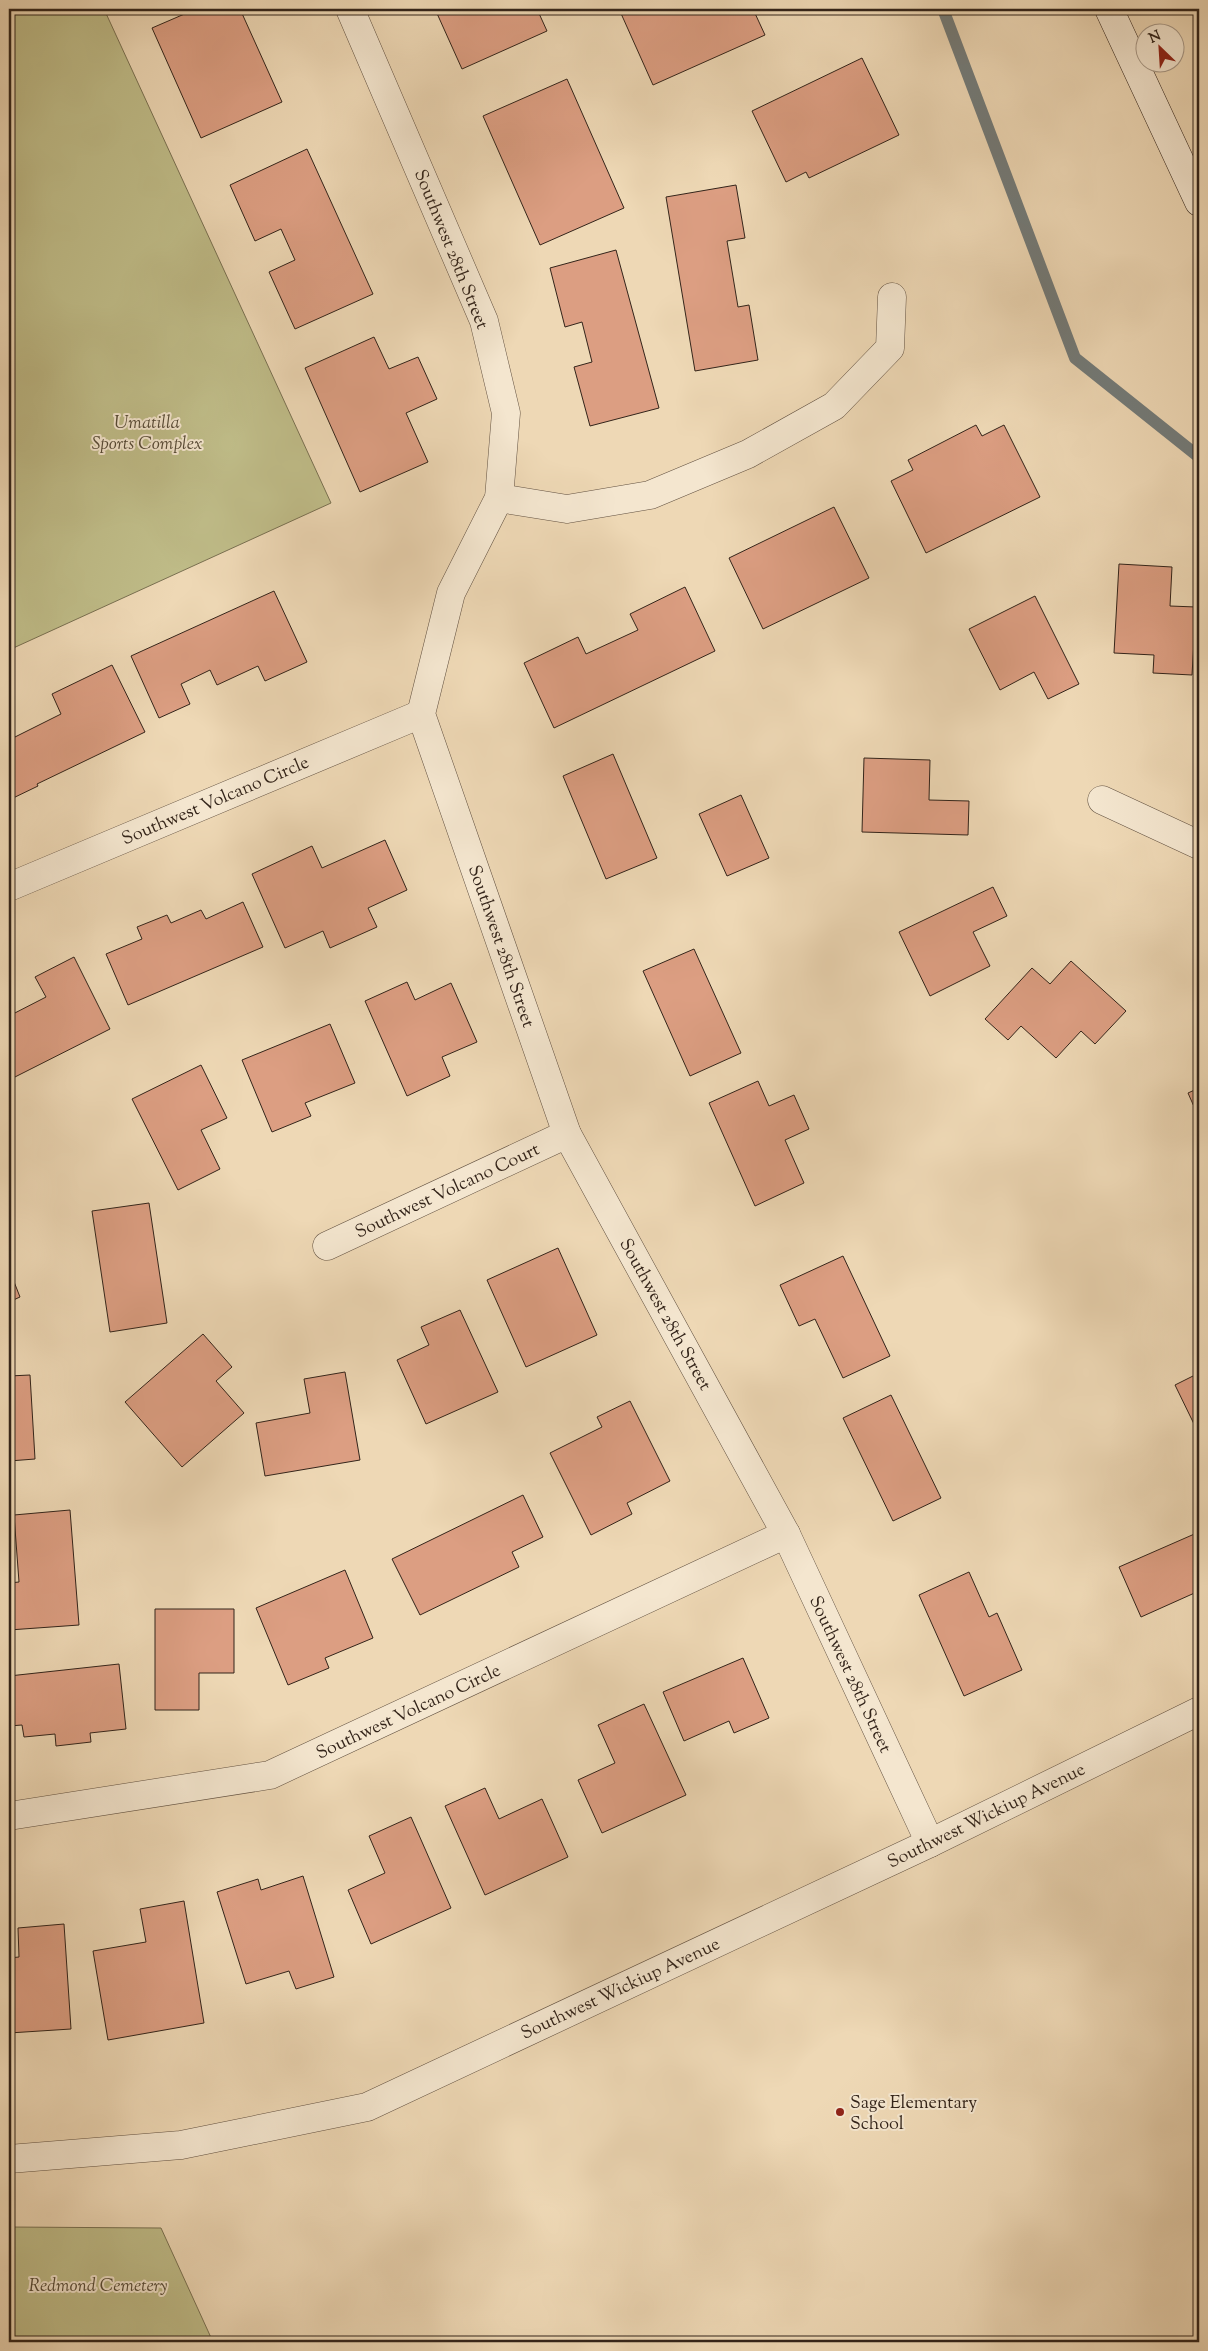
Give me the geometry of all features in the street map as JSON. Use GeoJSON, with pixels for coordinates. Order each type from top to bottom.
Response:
{"type":"FeatureCollection","features":[{"type":"Feature","properties":{"kind":"street","name":"Southwest 28th Street"},"geometry":{"type":"LineString","coordinates":[[350,9],[484,321],[506,414],[498,498],[451,593],[421,714],[567,1134],[786,1534],[930,1843]]}},
{"type":"Feature","properties":{"kind":"street"},"geometry":{"type":"LineString","coordinates":[[1109,9],[1199,202]]}},
{"type":"Feature","properties":{"kind":"street"},"geometry":{"type":"LineString","coordinates":[[498,498],[567,509],[650,496],[748,454],[834,406],[890,348],[892,297]]}},
{"type":"Feature","properties":{"kind":"street","name":"Southwest Volcano Circle"},"geometry":{"type":"LineString","coordinates":[[9,887],[421,714]]}},
{"type":"Feature","properties":{"kind":"street"},"geometry":{"type":"LineString","coordinates":[[1102,800],[1199,845]]}},
{"type":"Feature","properties":{"kind":"street","name":"Southwest Volcano Court"},"geometry":{"type":"LineString","coordinates":[[327,1246],[567,1134]]}},
{"type":"Feature","properties":{"kind":"street","name":"Southwest Volcano Circle"},"geometry":{"type":"LineString","coordinates":[[9,1816],[270,1775],[786,1534]]}},
{"type":"Feature","properties":{"kind":"street","name":"Southwest Wickiup Avenue"},"geometry":{"type":"LineString","coordinates":[[9,2159],[181,2145],[367,2107],[930,1843],[1199,1711]]}},
{"type":"Feature","properties":{"kind":"green space","name":"Umatilla Sports Complex"},"geometry":{"type":"Polygon","coordinates":[[[9,9],[104,9],[331,503],[9,650],[9,9]]]}},
{"type":"Feature","properties":{"kind":"green space","name":"Redmond Cemetery"},"geometry":{"type":"Polygon","coordinates":[[[9,2227],[161,2228],[213,2342],[9,2342],[9,2227]]]}},
{"type":"Feature","properties":{"kind":"building"},"geometry":{"type":"Polygon","coordinates":[[[196,9],[240,9],[282,102],[201,138],[152,28],[196,9]]]}},
{"type":"Feature","properties":{"kind":"building"},"geometry":{"type":"Polygon","coordinates":[[[435,9],[537,9],[547,31],[462,69],[435,9]]]}},
{"type":"Feature","properties":{"kind":"building"},"geometry":{"type":"Polygon","coordinates":[[[619,9],[753,9],[765,35],[653,85],[619,9]]]}},
{"type":"Feature","properties":{"kind":"building"},"geometry":{"type":"Polygon","coordinates":[[[862,58],[899,135],[809,178],[806,172],[786,182],[752,111],[862,58]]]}},
{"type":"Feature","properties":{"kind":"building"},"geometry":{"type":"Polygon","coordinates":[[[567,79],[624,208],[540,245],[483,116],[567,79]]]}},
{"type":"Feature","properties":{"kind":"building"},"geometry":{"type":"Polygon","coordinates":[[[307,149],[373,294],[295,329],[269,272],[295,260],[281,229],[255,241],[230,185],[307,149]]]}},
{"type":"Feature","properties":{"kind":"building"},"geometry":{"type":"Polygon","coordinates":[[[736,185],[745,238],[727,241],[738,307],[749,305],[758,360],[695,371],[666,197],[736,185]]]}},
{"type":"Feature","properties":{"kind":"building"},"geometry":{"type":"Polygon","coordinates":[[[616,250],[659,408],[590,426],[574,367],[592,362],[582,322],[565,327],[550,268],[616,250]]]}},
{"type":"Feature","properties":{"kind":"building"},"geometry":{"type":"Polygon","coordinates":[[[374,337],[389,369],[418,357],[437,399],[406,413],[428,462],[360,492],[305,368],[374,337]]]}},
{"type":"Feature","properties":{"kind":"building"},"geometry":{"type":"Polygon","coordinates":[[[976,425],[982,436],[1004,425],[1040,497],[926,553],[891,481],[913,470],[908,460],[976,425]]]}},
{"type":"Feature","properties":{"kind":"building"},"geometry":{"type":"Polygon","coordinates":[[[834,507],[869,578],[763,629],[729,558],[834,507]]]}},
{"type":"Feature","properties":{"kind":"building"},"geometry":{"type":"Polygon","coordinates":[[[1119,564],[1172,567],[1170,606],[1196,607],[1192,675],[1153,673],[1154,655],[1114,653],[1119,564]]]}},
{"type":"Feature","properties":{"kind":"building"},"geometry":{"type":"Polygon","coordinates":[[[685,587],[715,651],[554,728],[524,663],[578,637],[586,654],[638,630],[630,614],[685,587]]]}},
{"type":"Feature","properties":{"kind":"building"},"geometry":{"type":"Polygon","coordinates":[[[274,591],[307,662],[265,681],[258,666],[217,685],[210,670],[181,684],[190,704],[159,718],[131,656],[274,591]]]}},
{"type":"Feature","properties":{"kind":"building"},"geometry":{"type":"Polygon","coordinates":[[[1035,596],[1079,684],[1048,699],[1034,672],[1000,690],[969,629],[1035,596]]]}},
{"type":"Feature","properties":{"kind":"building"},"geometry":{"type":"Polygon","coordinates":[[[112,665],[145,732],[37,784],[38,786],[9,800],[9,723],[15,737],[61,714],[52,694],[112,665]]]}},
{"type":"Feature","properties":{"kind":"building"},"geometry":{"type":"Polygon","coordinates":[[[613,754],[657,858],[606,879],[563,776],[613,754]]]}},
{"type":"Feature","properties":{"kind":"building"},"geometry":{"type":"Polygon","coordinates":[[[864,758],[930,760],[929,800],[969,801],[968,835],[862,832],[864,758]]]}},
{"type":"Feature","properties":{"kind":"building"},"geometry":{"type":"Polygon","coordinates":[[[741,795],[769,858],[727,876],[699,814],[741,795]]]}},
{"type":"Feature","properties":{"kind":"building"},"geometry":{"type":"Polygon","coordinates":[[[385,840],[407,890],[368,908],[377,927],[330,948],[323,931],[285,948],[252,874],[312,846],[322,868],[385,840]]]}},
{"type":"Feature","properties":{"kind":"building"},"geometry":{"type":"Polygon","coordinates":[[[993,887],[1007,916],[973,932],[990,966],[930,996],[899,932],[993,887]]]}},
{"type":"Feature","properties":{"kind":"building"},"geometry":{"type":"Polygon","coordinates":[[[243,902],[263,947],[128,1005],[106,954],[142,939],[137,927],[167,915],[171,923],[201,910],[206,919],[243,902]]]}},
{"type":"Feature","properties":{"kind":"building"},"geometry":{"type":"Polygon","coordinates":[[[694,949],[741,1053],[690,1076],[643,971],[694,949]]]}},
{"type":"Feature","properties":{"kind":"building"},"geometry":{"type":"Polygon","coordinates":[[[74,957],[110,1029],[9,1080],[9,1016],[46,997],[35,977],[74,957]]]}},
{"type":"Feature","properties":{"kind":"building"},"geometry":{"type":"Polygon","coordinates":[[[1071,961],[1126,1011],[1095,1044],[1081,1031],[1056,1058],[1021,1026],[1008,1040],[985,1019],[1032,968],[1050,984],[1071,961]]]}},
{"type":"Feature","properties":{"kind":"building"},"geometry":{"type":"Polygon","coordinates":[[[407,982],[415,1000],[451,983],[477,1042],[442,1057],[450,1076],[407,1096],[365,1001],[407,982]]]}},
{"type":"Feature","properties":{"kind":"building"},"geometry":{"type":"Polygon","coordinates":[[[330,1024],[355,1083],[305,1103],[311,1116],[272,1132],[242,1060],[330,1024]]]}},
{"type":"Feature","properties":{"kind":"building"},"geometry":{"type":"Polygon","coordinates":[[[201,1065],[227,1118],[201,1130],[220,1169],[178,1190],[132,1099],[201,1065]]]}},
{"type":"Feature","properties":{"kind":"building"},"geometry":{"type":"Polygon","coordinates":[[[758,1081],[769,1106],[794,1095],[809,1129],[785,1140],[804,1183],[755,1206],[709,1103],[758,1081]]]}},
{"type":"Feature","properties":{"kind":"building"},"geometry":{"type":"Polygon","coordinates":[[[1199,1088],[1199,1118],[1188,1093],[1199,1088]]]}},
{"type":"Feature","properties":{"kind":"building"},"geometry":{"type":"Polygon","coordinates":[[[149,1203],[167,1323],[110,1332],[92,1211],[149,1203]]]}},
{"type":"Feature","properties":{"kind":"building"},"geometry":{"type":"Polygon","coordinates":[[[558,1248],[597,1335],[526,1367],[487,1280],[558,1248]]]}},
{"type":"Feature","properties":{"kind":"building"},"geometry":{"type":"Polygon","coordinates":[[[843,1256],[890,1356],[843,1378],[815,1319],[799,1326],[780,1285],[843,1256]]]}},
{"type":"Feature","properties":{"kind":"building"},"geometry":{"type":"Polygon","coordinates":[[[9,1269],[20,1297],[9,1302],[9,1269]]]}},
{"type":"Feature","properties":{"kind":"building"},"geometry":{"type":"Polygon","coordinates":[[[460,1310],[498,1392],[426,1424],[397,1360],[429,1345],[421,1327],[460,1310]]]}},
{"type":"Feature","properties":{"kind":"building"},"geometry":{"type":"Polygon","coordinates":[[[203,1334],[232,1367],[216,1381],[244,1413],[182,1467],[125,1402],[203,1334]]]}},
{"type":"Feature","properties":{"kind":"building"},"geometry":{"type":"Polygon","coordinates":[[[345,1372],[360,1460],[265,1476],[256,1423],[310,1413],[304,1379],[345,1372]]]}},
{"type":"Feature","properties":{"kind":"building"},"geometry":{"type":"Polygon","coordinates":[[[1199,1373],[1199,1422],[1194,1424],[1175,1385],[1199,1373]]]}},
{"type":"Feature","properties":{"kind":"building"},"geometry":{"type":"Polygon","coordinates":[[[30,1375],[35,1459],[9,1461],[9,1376],[30,1375]]]}},
{"type":"Feature","properties":{"kind":"building"},"geometry":{"type":"Polygon","coordinates":[[[891,1395],[941,1498],[893,1521],[843,1418],[891,1395]]]}},
{"type":"Feature","properties":{"kind":"building"},"geometry":{"type":"Polygon","coordinates":[[[630,1401],[670,1481],[627,1503],[632,1514],[591,1535],[550,1453],[602,1427],[597,1417],[630,1401]]]}},
{"type":"Feature","properties":{"kind":"building"},"geometry":{"type":"Polygon","coordinates":[[[523,1495],[543,1537],[512,1552],[519,1567],[420,1615],[392,1559],[523,1495]]]}},
{"type":"Feature","properties":{"kind":"building"},"geometry":{"type":"Polygon","coordinates":[[[70,1510],[79,1625],[9,1630],[9,1583],[19,1582],[14,1515],[70,1510]]]}},
{"type":"Feature","properties":{"kind":"building"},"geometry":{"type":"Polygon","coordinates":[[[1199,1532],[1199,1591],[1141,1617],[1119,1567],[1199,1532]]]}},
{"type":"Feature","properties":{"kind":"building"},"geometry":{"type":"Polygon","coordinates":[[[345,1570],[373,1638],[325,1658],[329,1668],[288,1685],[256,1608],[345,1570]]]}},
{"type":"Feature","properties":{"kind":"building"},"geometry":{"type":"Polygon","coordinates":[[[969,1572],[989,1617],[997,1613],[1022,1670],[964,1696],[919,1595],[969,1572]]]}},
{"type":"Feature","properties":{"kind":"building"},"geometry":{"type":"Polygon","coordinates":[[[155,1609],[234,1609],[234,1673],[199,1673],[199,1710],[155,1710],[155,1609]]]}},
{"type":"Feature","properties":{"kind":"building"},"geometry":{"type":"Polygon","coordinates":[[[743,1658],[769,1718],[734,1733],[729,1721],[684,1741],[663,1692],[743,1658]]]}},
{"type":"Feature","properties":{"kind":"building"},"geometry":{"type":"Polygon","coordinates":[[[119,1664],[126,1729],[90,1733],[91,1742],[56,1746],[55,1734],[24,1737],[22,1725],[9,1726],[9,1676],[119,1664]]]}},
{"type":"Feature","properties":{"kind":"building"},"geometry":{"type":"Polygon","coordinates":[[[644,1704],[686,1795],[602,1833],[578,1780],[615,1763],[598,1725],[644,1704]]]}},
{"type":"Feature","properties":{"kind":"building"},"geometry":{"type":"Polygon","coordinates":[[[485,1788],[499,1819],[542,1799],[568,1857],[485,1895],[445,1806],[485,1788]]]}},
{"type":"Feature","properties":{"kind":"building"},"geometry":{"type":"Polygon","coordinates":[[[411,1817],[451,1908],[371,1944],[348,1890],[385,1873],[369,1836],[411,1817]]]}},
{"type":"Feature","properties":{"kind":"building"},"geometry":{"type":"Polygon","coordinates":[[[303,1876],[334,1977],[296,1989],[289,1971],[246,1984],[217,1892],[258,1879],[261,1890],[303,1876]]]}},
{"type":"Feature","properties":{"kind":"building"},"geometry":{"type":"Polygon","coordinates":[[[184,1901],[204,2023],[108,2040],[93,1951],[146,1942],[140,1909],[184,1901]]]}},
{"type":"Feature","properties":{"kind":"building"},"geometry":{"type":"Polygon","coordinates":[[[64,1924],[71,2029],[9,2033],[9,1958],[19,1957],[18,1928],[64,1924]]]}},
{"type":"Feature","properties":{"kind":"waterway"},"geometry":{"type":"LineString","coordinates":[[943,9],[1075,358],[1199,457]]}},
{"type":"Feature","properties":{"kind":"place","name":"Sage Elementary School"},"geometry":{"type":"Point","coordinates":[840,2112]}}]}
